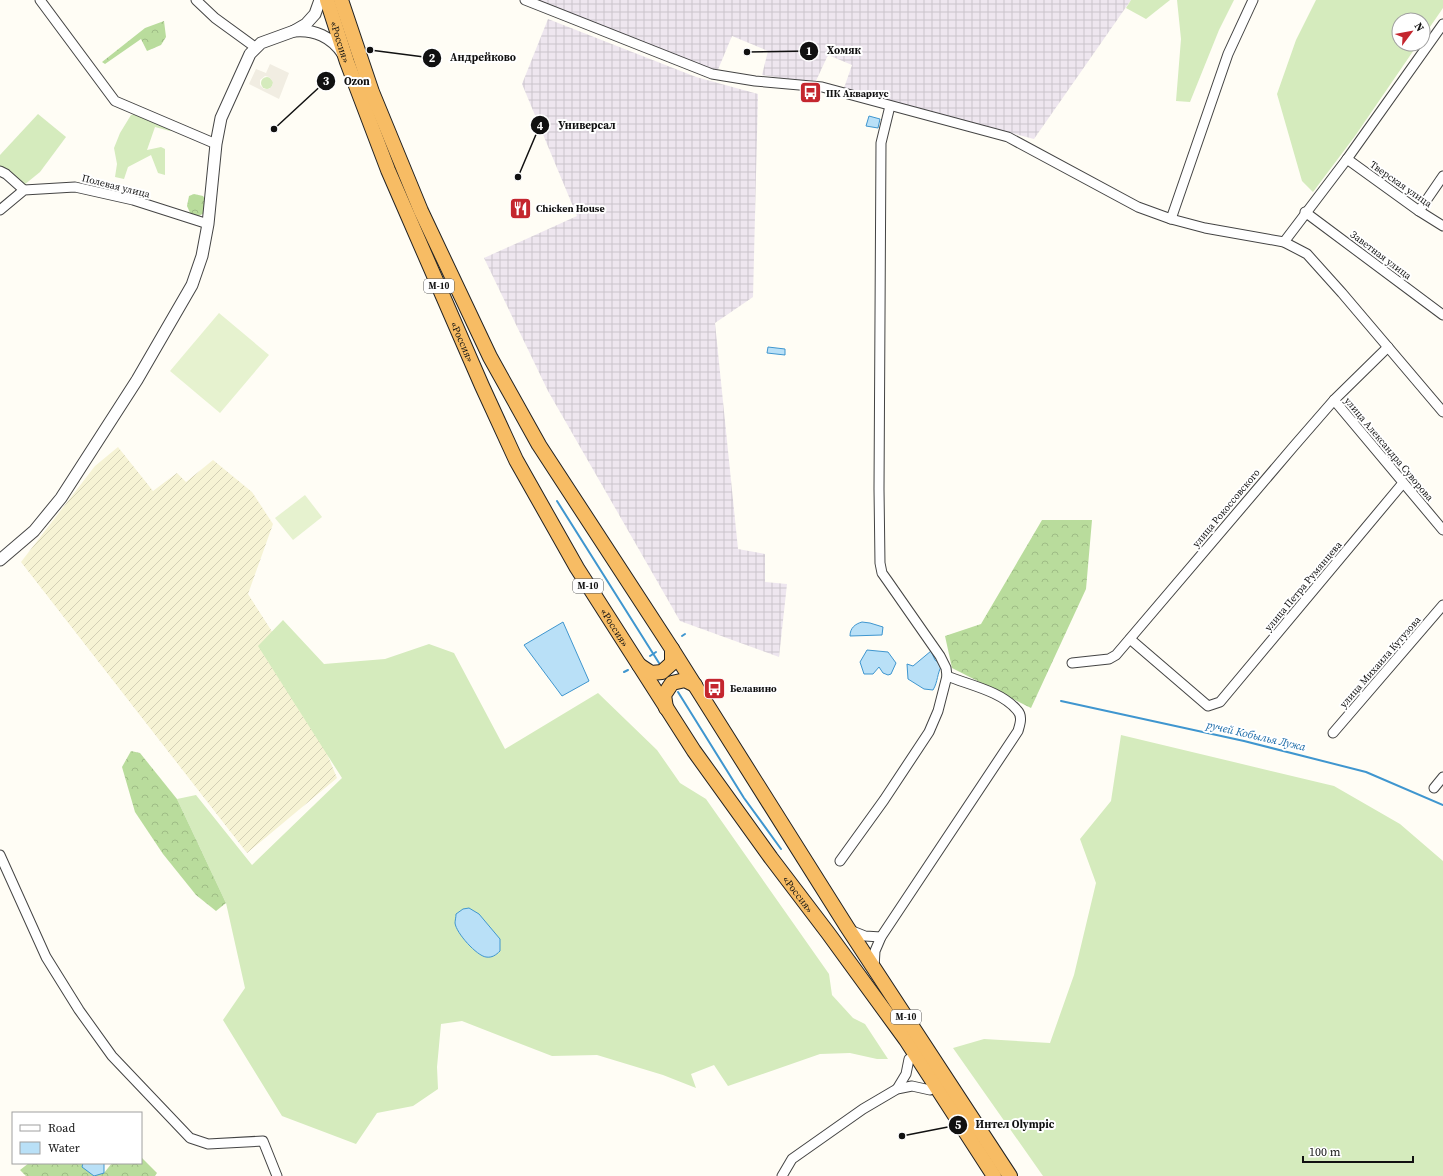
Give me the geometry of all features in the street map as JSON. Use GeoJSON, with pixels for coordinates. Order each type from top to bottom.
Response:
{"type":"FeatureCollection","features":[{"type":"Feature","properties":{"kind":"highway","name":"«Россия»"},"geometry":{"type":"LineString","coordinates":[[327,0],[347,62],[388,170],[516,460],[577,568],[666,708],[747,826],[828,933],[906,1040],[994,1176]]}},
{"type":"Feature","properties":{"kind":"highway","name":"«Россия»"},"geometry":{"type":"LineString","coordinates":[[341,0],[372,92],[429,229],[490,357],[539,445],[672,649],[847,927],[1010,1176]]}},
{"type":"Feature","properties":{"kind":"highway"},"geometry":{"type":"LineString","coordinates":[[347,0],[377,90],[426,209],[429,229]]}},
{"type":"Feature","properties":{"kind":"highway"},"geometry":{"type":"LineString","coordinates":[[639,665],[648,672],[662,672],[672,663],[672,649]]}},
{"type":"Feature","properties":{"kind":"highway"},"geometry":{"type":"LineString","coordinates":[[666,708],[664,695],[672,683],[677,680],[685,680],[695,685]]}},
{"type":"Feature","properties":{"kind":"highway"},"geometry":{"type":"LineString","coordinates":[[828,933],[833,951],[910,1059],[930,1090],[953,1112]]}},
{"type":"Feature","properties":{"kind":"street"},"geometry":{"type":"LineString","coordinates":[[40,0],[115,101],[216,144]]}},
{"type":"Feature","properties":{"kind":"street"},"geometry":{"type":"LineString","coordinates":[[196,0],[216,18],[255,47]]}},
{"type":"Feature","properties":{"kind":"street"},"geometry":{"type":"LineString","coordinates":[[0,560],[34,531],[56,505],[137,380],[194,281],[202,256],[208,224],[216,144],[224,109],[250,54],[255,47],[264,42],[294,31],[312,18],[320,0]]}},
{"type":"Feature","properties":{"kind":"street"},"geometry":{"type":"LineString","coordinates":[[525,0],[712,74],[755,81],[822,87],[1008,136],[1138,207],[1171,219],[1204,228],[1284,242],[1307,254],[1443,412]]}},
{"type":"Feature","properties":{"kind":"street"},"geometry":{"type":"LineString","coordinates":[[1171,219],[1218,81],[1236,35],[1253,0]]}},
{"type":"Feature","properties":{"kind":"street"},"geometry":{"type":"LineString","coordinates":[[1284,242],[1439,39],[1443,24]]}},
{"type":"Feature","properties":{"kind":"street"},"geometry":{"type":"LineString","coordinates":[[294,31],[311,32],[327,38],[340,49],[347,62]]}},
{"type":"Feature","properties":{"kind":"street"},"geometry":{"type":"LineString","coordinates":[[840,861],[921,746],[938,711],[947,676],[940,656],[882,573],[880,563],[881,143],[890,106]]}},
{"type":"Feature","properties":{"kind":"street","name":"Тверская улица"},"geometry":{"type":"LineString","coordinates":[[1347,159],[1419,211],[1443,226]]}},
{"type":"Feature","properties":{"kind":"street"},"geometry":{"type":"LineString","coordinates":[[0,171],[24,190],[0,210]]}},
{"type":"Feature","properties":{"kind":"street"},"geometry":{"type":"LineString","coordinates":[[1419,211],[1443,176]]}},
{"type":"Feature","properties":{"kind":"street","name":"Полевая улица"},"geometry":{"type":"LineString","coordinates":[[24,190],[75,187],[133,200],[208,224]]}},
{"type":"Feature","properties":{"kind":"street","name":"Заветная улица"},"geometry":{"type":"LineString","coordinates":[[1306,212],[1443,315]]}},
{"type":"Feature","properties":{"kind":"street","name":"улица Рокоссовского"},"geometry":{"type":"LineString","coordinates":[[1072,663],[1109,659],[1116,655],[1334,400],[1388,347]]}},
{"type":"Feature","properties":{"kind":"street","name":"улица Александра Суворова"},"geometry":{"type":"LineString","coordinates":[[1334,400],[1443,530]]}},
{"type":"Feature","properties":{"kind":"street","name":"улица Петра Румянцева"},"geometry":{"type":"LineString","coordinates":[[1130,639],[1208,706],[1220,702],[1404,483]]}},
{"type":"Feature","properties":{"kind":"street","name":"улица Михаила Кутузова"},"geometry":{"type":"LineString","coordinates":[[1333,733],[1443,605]]}},
{"type":"Feature","properties":{"kind":"street"},"geometry":{"type":"LineString","coordinates":[[875,969],[874,954],[881,937],[1014,738],[1020,725],[1021,720],[1018,711],[999,696],[947,676]]}},
{"type":"Feature","properties":{"kind":"street"},"geometry":{"type":"LineString","coordinates":[[1434,788],[1443,777]]}},
{"type":"Feature","properties":{"kind":"street"},"geometry":{"type":"LineString","coordinates":[[0,855],[46,957],[79,1010],[112,1056],[190,1138],[208,1144],[263,1140],[277,1176]]}},
{"type":"Feature","properties":{"kind":"street"},"geometry":{"type":"LineString","coordinates":[[847,927],[865,936],[881,937]]}},
{"type":"Feature","properties":{"kind":"street"},"geometry":{"type":"LineString","coordinates":[[896,1089],[906,1074],[910,1059]]}},
{"type":"Feature","properties":{"kind":"street"},"geometry":{"type":"LineString","coordinates":[[782,1176],[792,1159],[863,1109],[896,1089],[912,1086],[930,1090]]}},
{"type":"Feature","properties":{"kind":"shaded area"},"geometry":{"type":"Polygon","coordinates":[[[538,0],[1131,0],[1034,139],[844,88],[852,65],[828,55],[815,83],[762,75],[768,51],[732,36],[717,72],[538,0]]]}},
{"type":"Feature","properties":{"kind":"shaded area"},"geometry":{"type":"Polygon","coordinates":[[[548,19],[696,77],[758,94],[753,297],[715,323],[738,549],[765,554],[765,582],[787,584],[779,657],[680,621],[548,391],[484,258],[577,216],[522,84],[548,19]]]}},
{"type":"Feature","properties":{"kind":"shaded area"},"geometry":{"type":"Polygon","coordinates":[[[270,64],[289,73],[279,99],[249,84],[256,69],[266,73],[270,64]],[[265,76],[260,80],[260,85],[264,89],[269,89],[272,86],[273,82],[269,77],[265,76]]]}},
{"type":"Feature","properties":{"kind":"shaded area"},"geometry":{"type":"Polygon","coordinates":[[[118,447],[153,491],[177,473],[186,482],[213,460],[252,492],[273,524],[248,594],[285,652],[337,778],[247,853],[21,562],[95,466],[118,447]]]}},
{"type":"Feature","properties":{"kind":"green space"},"geometry":{"type":"Polygon","coordinates":[[[1131,0],[1170,0],[1146,19],[1126,8],[1131,0]]]}},
{"type":"Feature","properties":{"kind":"green space"},"geometry":{"type":"Polygon","coordinates":[[[1177,0],[1234,0],[1219,30],[1190,102],[1176,101],[1181,39],[1177,0]]]}},
{"type":"Feature","properties":{"kind":"green space"},"geometry":{"type":"Polygon","coordinates":[[[1316,0],[1443,0],[1443,8],[1431,25],[1431,12],[1391,12],[1391,52],[1413,52],[1355,136],[1313,192],[1302,181],[1277,94],[1296,40],[1316,0]]]}},
{"type":"Feature","properties":{"kind":"green space"},"geometry":{"type":"Polygon","coordinates":[[[164,21],[166,37],[161,45],[147,51],[141,39],[105,64],[102,62],[145,28],[164,21]]]}},
{"type":"Feature","properties":{"kind":"green space"},"geometry":{"type":"Polygon","coordinates":[[[269,77],[272,78],[272,88],[265,89],[262,88],[261,81],[262,78],[269,77]]]}},
{"type":"Feature","properties":{"kind":"green space"},"geometry":{"type":"Polygon","coordinates":[[[38,114],[66,137],[40,172],[24,185],[0,169],[0,155],[38,114]]]}},
{"type":"Feature","properties":{"kind":"green space"},"geometry":{"type":"Polygon","coordinates":[[[137,114],[173,129],[170,131],[155,127],[147,150],[161,147],[165,149],[165,175],[158,173],[151,155],[128,167],[124,179],[115,177],[117,164],[114,148],[120,133],[131,115],[137,114]]]}},
{"type":"Feature","properties":{"kind":"green space"},"geometry":{"type":"Polygon","coordinates":[[[194,194],[203,196],[206,201],[206,212],[197,217],[191,215],[187,206],[189,196],[194,194]]]}},
{"type":"Feature","properties":{"kind":"green space"},"geometry":{"type":"Polygon","coordinates":[[[219,313],[269,355],[220,413],[170,371],[219,313]]]}},
{"type":"Feature","properties":{"kind":"green space"},"geometry":{"type":"Polygon","coordinates":[[[305,495],[322,517],[293,540],[275,518],[305,495]]]}},
{"type":"Feature","properties":{"kind":"green space"},"geometry":{"type":"Polygon","coordinates":[[[1042,520],[1092,520],[1086,589],[1031,708],[952,668],[945,636],[981,624],[1042,520]]]}},
{"type":"Feature","properties":{"kind":"green space"},"geometry":{"type":"Polygon","coordinates":[[[283,620],[324,664],[385,659],[429,644],[454,653],[505,749],[598,693],[657,750],[680,783],[706,799],[829,974],[832,995],[853,1018],[865,1024],[888,1059],[877,1059],[850,1053],[820,1054],[728,1086],[714,1065],[691,1074],[696,1088],[663,1075],[597,1055],[552,1056],[462,1021],[441,1024],[437,1067],[438,1089],[413,1106],[377,1113],[356,1144],[282,1116],[223,1020],[245,988],[226,903],[177,799],[196,795],[252,865],[342,778],[258,646],[283,620]],[[455,925],[468,943],[476,951],[486,957],[455,925]]]}},
{"type":"Feature","properties":{"kind":"green space"},"geometry":{"type":"Polygon","coordinates":[[[1121,735],[1334,786],[1400,824],[1443,861],[1443,1176],[1043,1176],[953,1048],[984,1039],[1050,1043],[1074,975],[1096,883],[1080,839],[1111,801],[1121,735]]]}},
{"type":"Feature","properties":{"kind":"green space"},"geometry":{"type":"Polygon","coordinates":[[[131,751],[140,753],[177,799],[226,903],[216,911],[196,895],[163,854],[135,812],[122,767],[131,751]]]}},
{"type":"Feature","properties":{"kind":"green space"},"geometry":{"type":"Polygon","coordinates":[[[142,1158],[157,1173],[155,1176],[26,1176],[20,1170],[28,1164],[83,1164],[82,1167],[104,1173],[111,1164],[142,1164],[142,1158]]]}},
{"type":"Feature","properties":{"kind":"water"},"geometry":{"type":"Polygon","coordinates":[[[869,116],[880,119],[878,128],[866,126],[869,116]]]}},
{"type":"Feature","properties":{"kind":"water"},"geometry":{"type":"Polygon","coordinates":[[[768,347],[785,349],[785,355],[767,353],[768,347]]]}},
{"type":"Feature","properties":{"kind":"water"},"geometry":{"type":"Polygon","coordinates":[[[563,622],[589,681],[562,696],[524,645],[563,622]]]}},
{"type":"Feature","properties":{"kind":"water"},"geometry":{"type":"Polygon","coordinates":[[[862,622],[883,627],[882,635],[850,636],[853,627],[862,622]]]}},
{"type":"Feature","properties":{"kind":"water"},"geometry":{"type":"Polygon","coordinates":[[[867,650],[888,652],[896,663],[891,674],[888,675],[883,673],[879,667],[873,674],[864,674],[860,662],[867,650]]]}},
{"type":"Feature","properties":{"kind":"water"},"geometry":{"type":"Polygon","coordinates":[[[931,651],[935,660],[942,665],[933,690],[924,689],[908,679],[907,664],[913,666],[931,651]]]}},
{"type":"Feature","properties":{"kind":"water"},"geometry":{"type":"Polygon","coordinates":[[[469,908],[479,914],[500,939],[500,951],[494,956],[486,957],[478,953],[463,938],[456,927],[456,914],[463,909],[469,908]]]}},
{"type":"Feature","properties":{"kind":"water"},"geometry":{"type":"Polygon","coordinates":[[[83,1164],[104,1164],[104,1173],[94,1176],[82,1167],[83,1164]]]}},
{"type":"Feature","properties":{"kind":"waterway"},"geometry":{"type":"LineString","coordinates":[[557,501],[659,663]]}},
{"type":"Feature","properties":{"kind":"waterway"},"geometry":{"type":"LineString","coordinates":[[650,656],[656,652]]}},
{"type":"Feature","properties":{"kind":"waterway"},"geometry":{"type":"LineString","coordinates":[[624,672],[628,670]]}},
{"type":"Feature","properties":{"kind":"waterway"},"geometry":{"type":"LineString","coordinates":[[678,692],[744,798],[781,849]]}},
{"type":"Feature","properties":{"kind":"waterway","name":"ручей Кобылья Лужа"},"geometry":{"type":"LineString","coordinates":[[1061,701],[1244,741],[1366,772],[1443,805]]}},
{"type":"Feature","properties":{"kind":"place","name":"Андрейково"},"geometry":{"type":"Point","coordinates":[370,50]}},
{"type":"Feature","properties":{"kind":"place","name":"Хомяк"},"geometry":{"type":"Point","coordinates":[747,52]}},
{"type":"Feature","properties":{"kind":"place","name":"ПК Аквариус"},"geometry":{"type":"Point","coordinates":[811,93]}},
{"type":"Feature","properties":{"kind":"place","name":"Ozon"},"geometry":{"type":"Point","coordinates":[274,129]}},
{"type":"Feature","properties":{"kind":"place","name":"Универсал"},"geometry":{"type":"Point","coordinates":[518,177]}},
{"type":"Feature","properties":{"kind":"place","name":"Chicken House"},"geometry":{"type":"Point","coordinates":[520,208]}},
{"type":"Feature","properties":{"kind":"place","name":"Белавино"},"geometry":{"type":"Point","coordinates":[714,688]}},
{"type":"Feature","properties":{"kind":"place","name":"Интел Olympic"},"geometry":{"type":"Point","coordinates":[902,1136]}}]}
